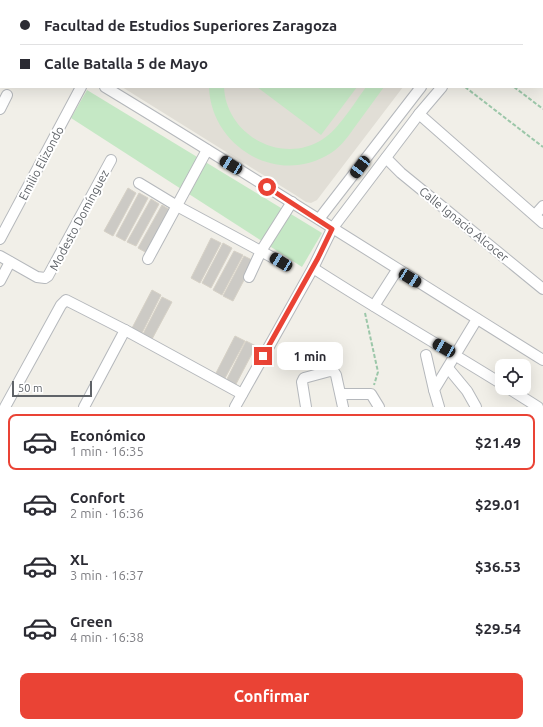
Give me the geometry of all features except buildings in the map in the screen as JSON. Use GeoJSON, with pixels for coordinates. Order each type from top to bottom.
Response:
{"type":"FeatureCollection","features":[{"type":"Feature","properties":{"kind":"street","name":"Emilio Elizondo"},"geometry":{"type":"LineString","coordinates":[[0,239],[80,88]]}},
{"type":"Feature","properties":{"kind":"street"},"geometry":{"type":"LineString","coordinates":[[107,88],[292,202],[397,270],[543,360]]}},
{"type":"Feature","properties":{"kind":"street"},"geometry":{"type":"LineString","coordinates":[[319,219],[420,88]]}},
{"type":"Feature","properties":{"kind":"street"},"geometry":{"type":"LineString","coordinates":[[235,407],[313,268],[332,229],[419,114],[441,88]]}},
{"type":"Feature","properties":{"kind":"street"},"geometry":{"type":"LineString","coordinates":[[0,109],[7,95]]}},
{"type":"Feature","properties":{"kind":"street"},"geometry":{"type":"LineString","coordinates":[[419,114],[543,223]]}},
{"type":"Feature","properties":{"kind":"street"},"geometry":{"type":"LineString","coordinates":[[148,259],[207,150]]}},
{"type":"Feature","properties":{"kind":"street","name":"Calle Ignacio Alcocer"},"geometry":{"type":"LineString","coordinates":[[386,158],[401,173],[543,289]]}},
{"type":"Feature","properties":{"kind":"street","name":"Modesto Domínguez"},"geometry":{"type":"LineString","coordinates":[[10,262],[37,277],[45,278],[50,273],[111,160]]}},
{"type":"Feature","properties":{"kind":"street"},"geometry":{"type":"LineString","coordinates":[[139,183],[177,206],[281,262]]}},
{"type":"Feature","properties":{"kind":"street"},"geometry":{"type":"LineString","coordinates":[[248,277],[261,251],[292,202]]}},
{"type":"Feature","properties":{"kind":"street"},"geometry":{"type":"LineString","coordinates":[[534,215],[543,206]]}},
{"type":"Feature","properties":{"kind":"street"},"geometry":{"type":"LineString","coordinates":[[0,256],[10,262],[0,281]]}},
{"type":"Feature","properties":{"kind":"street"},"geometry":{"type":"LineString","coordinates":[[313,268],[495,380]]}},
{"type":"Feature","properties":{"kind":"street"},"geometry":{"type":"LineString","coordinates":[[374,306],[397,270]]}},
{"type":"Feature","properties":{"kind":"street"},"geometry":{"type":"LineString","coordinates":[[5,407],[61,305],[66,300],[125,330],[242,394]]}},
{"type":"Feature","properties":{"kind":"street"},"geometry":{"type":"LineString","coordinates":[[434,390],[476,319]]}},
{"type":"Feature","properties":{"kind":"street"},"geometry":{"type":"LineString","coordinates":[[84,407],[125,330]]}},
{"type":"Feature","properties":{"kind":"street"},"geometry":{"type":"LineString","coordinates":[[426,354],[439,407]]}},
{"type":"Feature","properties":{"kind":"street"},"geometry":{"type":"LineString","coordinates":[[448,368],[467,391],[476,407]]}},
{"type":"Feature","properties":{"kind":"street"},"geometry":{"type":"LineString","coordinates":[[306,407],[302,382],[305,376],[330,371],[334,372],[341,394],[343,407]]}},
{"type":"Feature","properties":{"kind":"street"},"geometry":{"type":"LineString","coordinates":[[341,394],[371,394],[379,407]]}},
{"type":"Feature","properties":{"kind":"street"},"geometry":{"type":"LineString","coordinates":[[519,395],[538,407]]}},
{"type":"Feature","properties":{"kind":"path"},"geometry":{"type":"LineString","coordinates":[[466,88],[543,147]]}},
{"type":"Feature","properties":{"kind":"path"},"geometry":{"type":"LineString","coordinates":[[515,88],[543,109]]}},
{"type":"Feature","properties":{"kind":"path"},"geometry":{"type":"LineString","coordinates":[[362,299],[378,372],[371,394]]}},
{"type":"Feature","properties":{"kind":"shaded area"},"geometry":{"type":"Polygon","coordinates":[[[124,88],[402,88],[317,200],[311,203],[306,202],[124,88]]]}},
{"type":"Feature","properties":{"kind":"green space"},"geometry":{"type":"Polygon","coordinates":[[[209,88],[224,88],[227,104],[235,119],[245,132],[259,141],[274,147],[291,149],[307,146],[329,135],[346,115],[365,88],[383,88],[342,144],[335,150],[311,162],[290,165],[270,163],[251,155],[235,143],[221,127],[213,108],[209,88]]]}},
{"type":"Feature","properties":{"kind":"green space"},"geometry":{"type":"Polygon","coordinates":[[[258,88],[356,88],[321,135],[258,88]]]}},
{"type":"Feature","properties":{"kind":"green space"},"geometry":{"type":"Polygon","coordinates":[[[87,90],[322,233],[302,267],[71,118],[87,90]]]}},
{"type":"Feature","properties":{"kind":"route"},"geometry":{"type":"LineString","coordinates":[[263,356],[324,248],[332,229],[319,219],[267,187]]}}]}
